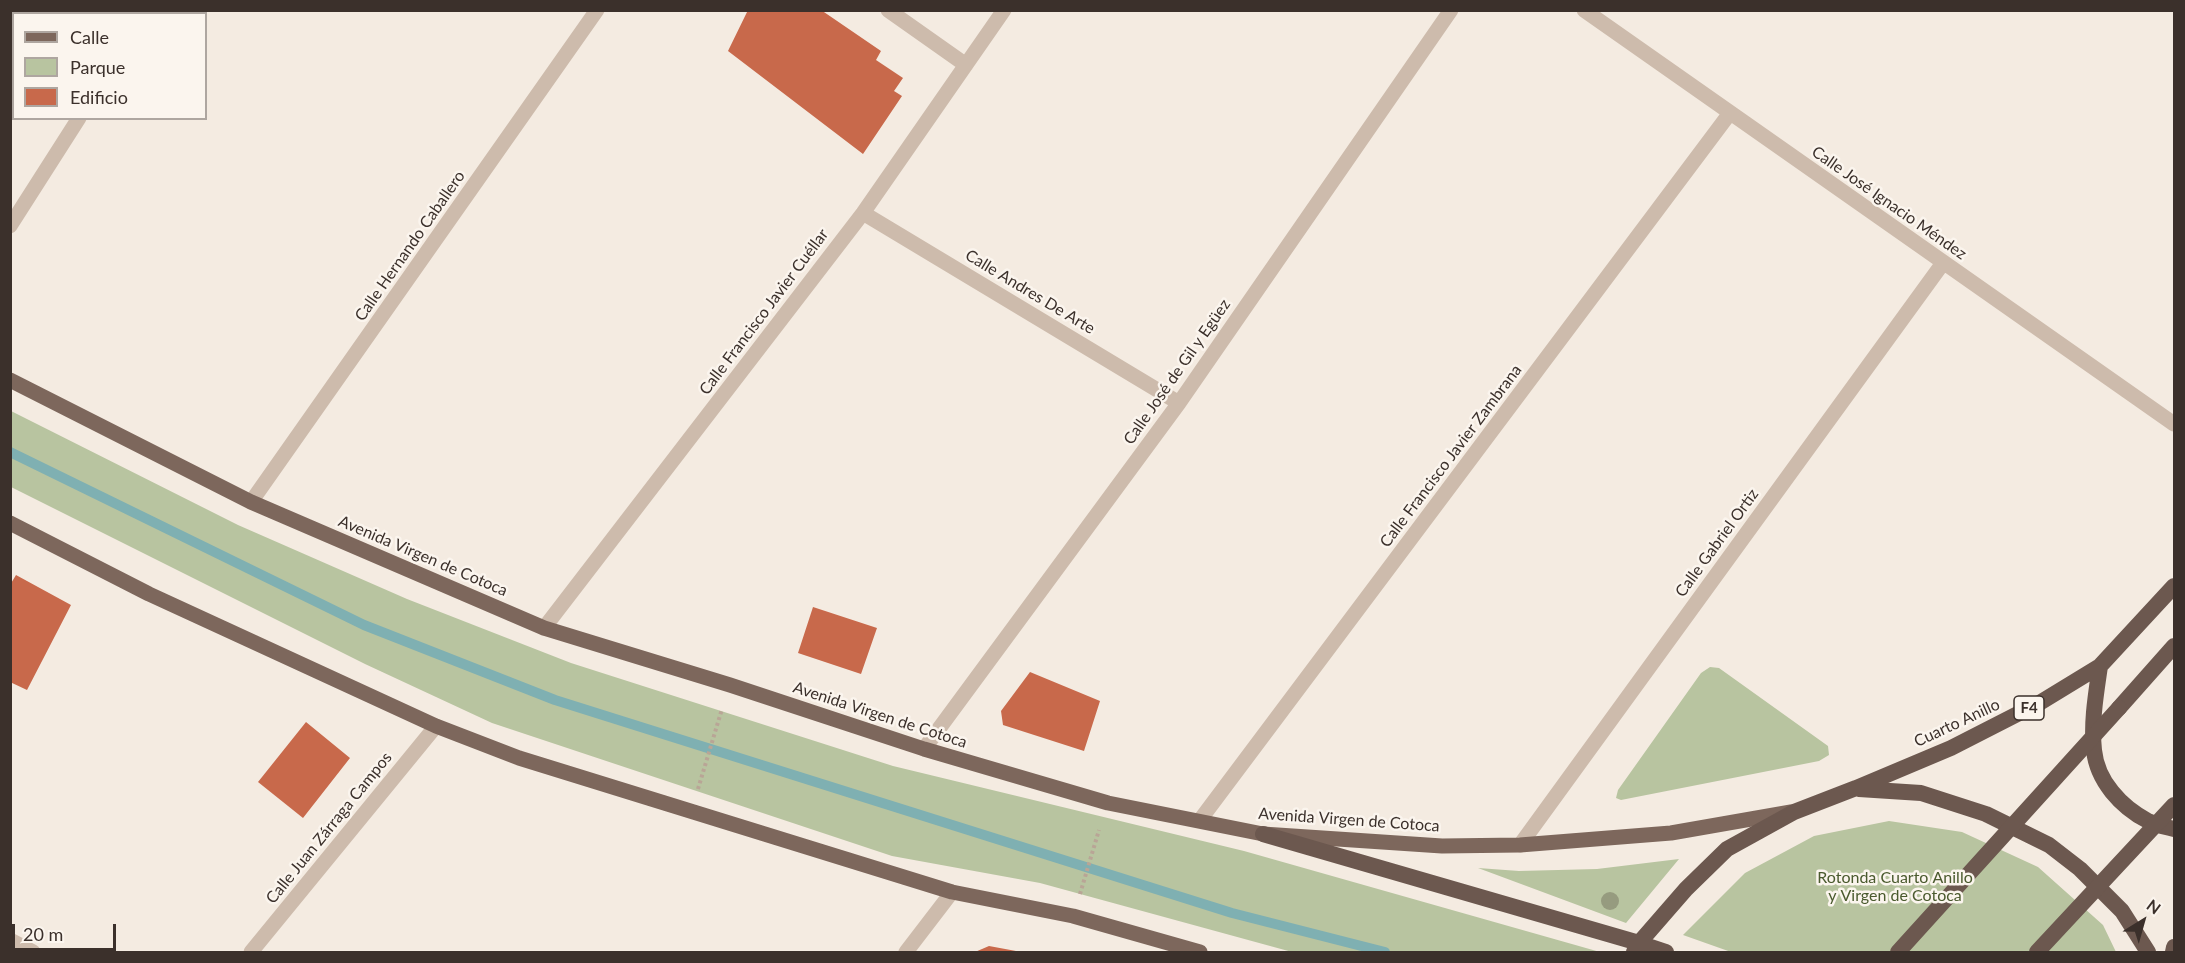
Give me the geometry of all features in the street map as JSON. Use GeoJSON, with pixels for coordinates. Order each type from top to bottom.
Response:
{"type":"FeatureCollection","features":[{"type":"Feature","properties":{"kind":"highway","name":"Cuarto Anillo"},"geometry":{"type":"LineString","coordinates":[[1856,788],[1951,748],[2041,702],[2100,666],[2175,586]]}},
{"type":"Feature","properties":{"kind":"highway"},"geometry":{"type":"LineString","coordinates":[[1898,952],[2175,646]]}},
{"type":"Feature","properties":{"kind":"highway"},"geometry":{"type":"LineString","coordinates":[[2100,666],[2093,722],[2094,752],[2104,781],[2123,806],[2149,822],[2175,829]]}},
{"type":"Feature","properties":{"kind":"highway","name":"F4"},"geometry":{"type":"LineString","coordinates":[[1636,948],[1686,889],[1727,849],[1794,812],[1856,788],[1921,792],[1986,814],[2049,845],[2080,869],[2122,910],[2148,952]]}},
{"type":"Feature","properties":{"kind":"highway"},"geometry":{"type":"LineString","coordinates":[[2037,952],[2175,805]]}},
{"type":"Feature","properties":{"kind":"highway"},"geometry":{"type":"LineString","coordinates":[[1263,834],[1636,948],[1666,952]]}},
{"type":"Feature","properties":{"kind":"highway"},"geometry":{"type":"LineString","coordinates":[[2173,952],[2175,947]]}},
{"type":"Feature","properties":{"kind":"main road","name":"Avenida Virgen de Cotoca"},"geometry":{"type":"LineString","coordinates":[[10,380],[251,502],[544,628],[730,685],[924,749],[1108,802],[1263,834],[1442,846],[1520,845],[1671,833],[1794,812]]}},
{"type":"Feature","properties":{"kind":"main road"},"geometry":{"type":"LineString","coordinates":[[10,523],[149,594],[436,726],[519,758],[952,892],[1073,915],[1200,952]]}},
{"type":"Feature","properties":{"kind":"street","name":"Calle Hernando Caballero"},"geometry":{"type":"LineString","coordinates":[[251,502],[597,10]]}},
{"type":"Feature","properties":{"kind":"street"},"geometry":{"type":"LineString","coordinates":[[888,10],[966,65]]}},
{"type":"Feature","properties":{"kind":"street","name":"Calle Francisco Javier Cuéllar"},"geometry":{"type":"LineString","coordinates":[[544,628],[863,213],[1004,10]]}},
{"type":"Feature","properties":{"kind":"street","name":"Calle José de Gil y Egüez"},"geometry":{"type":"LineString","coordinates":[[924,749],[1179,403],[1451,10]]}},
{"type":"Feature","properties":{"kind":"street","name":"Calle José Ignacio Méndez"},"geometry":{"type":"LineString","coordinates":[[1584,10],[2175,424]]}},
{"type":"Feature","properties":{"kind":"street","name":"Calle Francisco Javier Zambrana"},"geometry":{"type":"LineString","coordinates":[[1200,820],[1730,113]]}},
{"type":"Feature","properties":{"kind":"street"},"geometry":{"type":"LineString","coordinates":[[10,226],[79,120]]}},
{"type":"Feature","properties":{"kind":"street","name":"Calle Andres De Arte"},"geometry":{"type":"LineString","coordinates":[[863,213],[1179,403]]}},
{"type":"Feature","properties":{"kind":"street","name":"Calle Gabriel Ortiz"},"geometry":{"type":"LineString","coordinates":[[1520,845],[1943,263]]}},
{"type":"Feature","properties":{"kind":"street","name":"Calle Juan Zárraga Campos"},"geometry":{"type":"LineString","coordinates":[[251,952],[436,726]]}},
{"type":"Feature","properties":{"kind":"street"},"geometry":{"type":"LineString","coordinates":[[906,952],[952,892]]}},
{"type":"Feature","properties":{"kind":"street"},"geometry":{"type":"LineString","coordinates":[[10,940],[33,952]]}},
{"type":"Feature","properties":{"kind":"path"},"geometry":{"type":"LineString","coordinates":[[700,781],[721,710]]}},
{"type":"Feature","properties":{"kind":"path"},"geometry":{"type":"LineString","coordinates":[[1078,900],[1100,830]]}},
{"type":"Feature","properties":{"kind":"green space"},"geometry":{"type":"Polygon","coordinates":[[[11,411],[238,525],[407,599],[571,663],[893,766],[1244,851],[1600,952],[1292,952],[1040,883],[892,856],[492,723],[365,664],[11,487],[11,411]]]}},
{"type":"Feature","properties":{"kind":"green space"},"geometry":{"type":"Polygon","coordinates":[[[1710,667],[1719,668],[1828,746],[1829,755],[1819,761],[1621,800],[1616,798],[1618,790],[1701,673],[1710,667]]]}},
{"type":"Feature","properties":{"kind":"green space","name":"Rotonda Cuarto Anillo y Virgen de Cotoca"},"geometry":{"type":"Polygon","coordinates":[[[1889,821],[1962,832],[2038,867],[2103,925],[2116,952],[1731,952],[1683,935],[1745,873],[1814,836],[1889,821]]]}},
{"type":"Feature","properties":{"kind":"green space"},"geometry":{"type":"Polygon","coordinates":[[[1679,859],[1626,923],[1478,868],[1519,871],[1597,869],[1679,859]]]}},
{"type":"Feature","properties":{"kind":"building"},"geometry":{"type":"Polygon","coordinates":[[[748,10],[821,10],[881,51],[876,60],[903,78],[894,91],[902,96],[863,154],[728,51],[748,10]]]}},
{"type":"Feature","properties":{"kind":"building"},"geometry":{"type":"Polygon","coordinates":[[[16,575],[71,605],[27,690],[10,682],[10,585],[16,575]]]}},
{"type":"Feature","properties":{"kind":"building"},"geometry":{"type":"Polygon","coordinates":[[[813,607],[877,628],[861,674],[798,653],[813,607]]]}},
{"type":"Feature","properties":{"kind":"building"},"geometry":{"type":"Polygon","coordinates":[[[1030,672],[1100,701],[1084,751],[1003,725],[1001,711],[1030,672]]]}},
{"type":"Feature","properties":{"kind":"building"},"geometry":{"type":"Polygon","coordinates":[[[306,722],[350,758],[303,818],[258,782],[306,722]]]}},
{"type":"Feature","properties":{"kind":"building"},"geometry":{"type":"Polygon","coordinates":[[[989,946],[1016,951],[1016,952],[975,952],[989,946]]]}},
{"type":"Feature","properties":{"kind":"waterway"},"geometry":{"type":"LineString","coordinates":[[10,452],[364,625],[555,700],[1232,913],[1385,952]]}}]}
